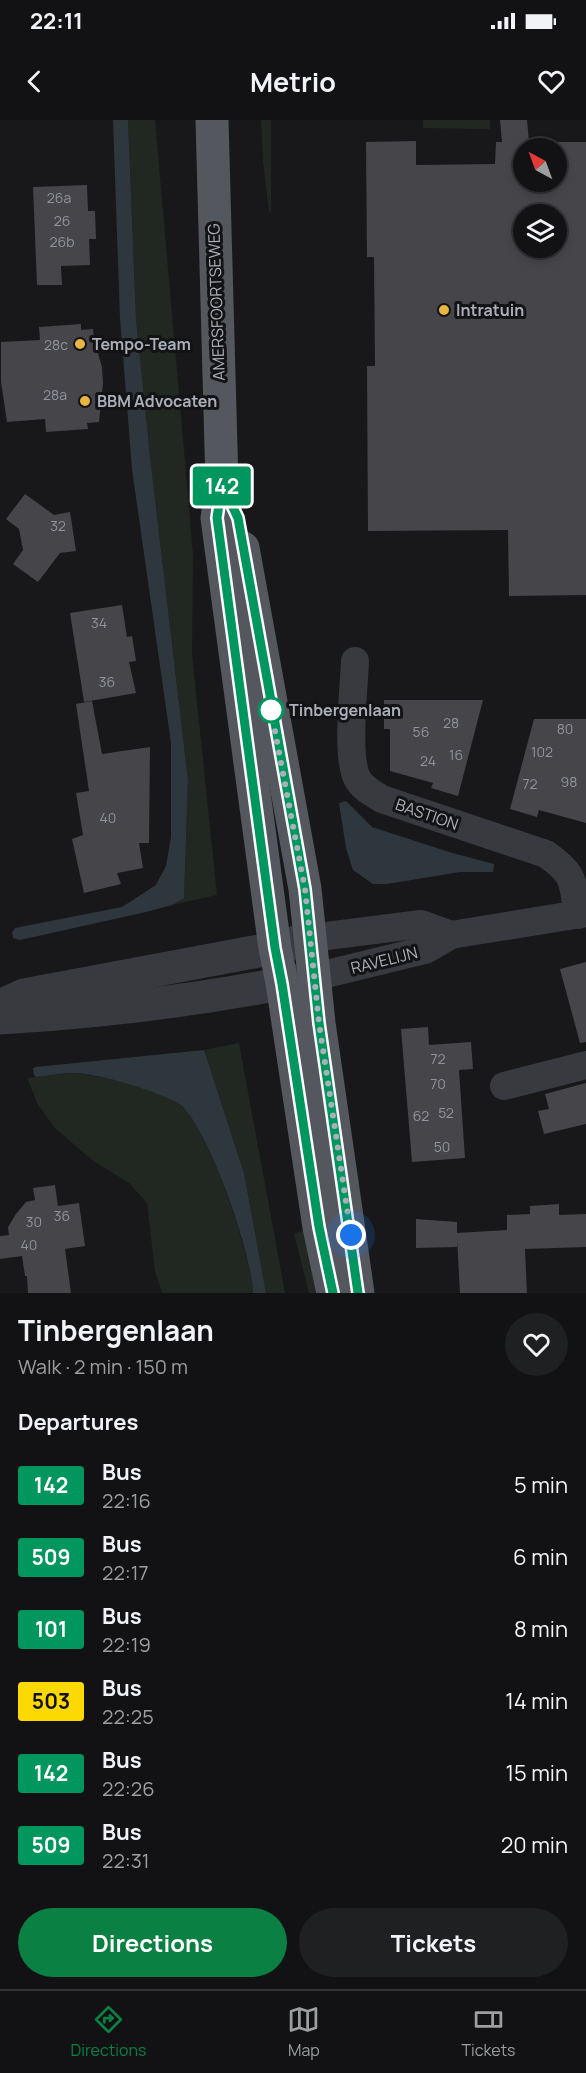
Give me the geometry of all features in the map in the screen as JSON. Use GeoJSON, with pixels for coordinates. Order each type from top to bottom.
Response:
{"type":"FeatureCollection","features":[{"type":"Feature","properties":{"kind":"main road","name":"AMERSFOORTSEWEG"},"geometry":{"type":"LineString","coordinates":[[212,120],[222,484],[217,518],[275,948],[319,1227],[333,1293]]}},
{"type":"Feature","properties":{"kind":"main road","name":"AMERSFOORTSEWEG"},"geometry":{"type":"LineString","coordinates":[[222,484],[238,518],[305,889],[319,1023],[358,1293]]}},
{"type":"Feature","properties":{"kind":"street","name":"BASTION"},"geometry":{"type":"LineString","coordinates":[[355,661],[351,762],[358,779],[368,790],[382,799],[546,854],[560,863],[571,875],[582,914]]}},
{"type":"Feature","properties":{"kind":"street","name":"RAVELIJN"},"geometry":{"type":"LineString","coordinates":[[314,977],[425,950],[451,935],[582,914]]}},
{"type":"Feature","properties":{"kind":"street","name":"RAVELIJN"},"geometry":{"type":"LineString","coordinates":[[311,938],[421,924],[451,935]]}},
{"type":"Feature","properties":{"kind":"street"},"geometry":{"type":"LineString","coordinates":[[0,1006],[24,995],[275,948],[311,938]]}},
{"type":"Feature","properties":{"kind":"street"},"geometry":{"type":"LineString","coordinates":[[0,1018],[48,1015],[224,995],[314,977]]}},
{"type":"Feature","properties":{"kind":"street"},"geometry":{"type":"LineString","coordinates":[[504,1086],[586,1065]]}},
{"type":"Feature","properties":{"kind":"shaded area"},"geometry":{"type":"Polygon","coordinates":[[[113,120],[128,120],[136,320],[188,780],[184,898],[172,905],[146,912],[20,940],[13,938],[12,933],[15,928],[122,907],[156,885],[166,866],[171,837],[171,743],[132,469],[120,318],[113,120]]]}},
{"type":"Feature","properties":{"kind":"shaded area"},"geometry":{"type":"Polygon","coordinates":[[[128,120],[155,120],[193,557],[192,654],[217,895],[172,905],[184,897],[188,780],[136,320],[128,120]]]}},
{"type":"Feature","properties":{"kind":"shaded area"},"geometry":{"type":"Polygon","coordinates":[[[261,120],[271,120],[271,212],[269,211],[263,161],[261,120]]]}},
{"type":"Feature","properties":{"kind":"shaded area"},"geometry":{"type":"Polygon","coordinates":[[[423,120],[490,120],[490,129],[423,128],[423,120]]]}},
{"type":"Feature","properties":{"kind":"shaded area"},"geometry":{"type":"Polygon","coordinates":[[[346,801],[372,827],[494,864],[493,872],[460,872],[387,884],[373,884],[353,870],[346,848],[339,803],[346,801]]]}},
{"type":"Feature","properties":{"kind":"shaded area"},"geometry":{"type":"Polygon","coordinates":[[[239,1043],[285,1293],[266,1293],[244,1173],[204,1050],[239,1043]]]}},
{"type":"Feature","properties":{"kind":"shaded area"},"geometry":{"type":"Polygon","coordinates":[[[204,1050],[244,1173],[266,1293],[253,1293],[245,1251],[228,1195],[205,1141],[182,1106],[146,1090],[83,1074],[64,1073],[36,1077],[33,1068],[204,1050]]]}},
{"type":"Feature","properties":{"kind":"shaded area"},"geometry":{"type":"Polygon","coordinates":[[[74,1073],[114,1080],[156,1093],[179,1104],[190,1116],[202,1136],[226,1192],[245,1251],[253,1293],[162,1293],[155,1271],[147,1203],[129,1183],[92,1160],[55,1128],[38,1105],[27,1078],[74,1073]]]}},
{"type":"Feature","properties":{"kind":"shaded area"},"geometry":{"type":"Polygon","coordinates":[[[305,1230],[322,1293],[309,1293],[294,1234],[305,1230]]]}},
{"type":"Feature","properties":{"kind":"building"},"geometry":{"type":"Polygon","coordinates":[[[500,120],[527,120],[529,138],[513,138],[513,192],[567,192],[567,142],[586,142],[586,595],[509,596],[508,530],[368,531],[367,366],[375,366],[374,257],[367,257],[366,142],[416,141],[416,165],[495,164],[496,142],[502,142],[500,120]]]}},
{"type":"Feature","properties":{"kind":"building"},"geometry":{"type":"Polygon","coordinates":[[[87,185],[88,211],[95,211],[96,239],[89,239],[90,265],[61,266],[62,285],[37,285],[33,187],[87,185]]]}},
{"type":"Feature","properties":{"kind":"building"},"geometry":{"type":"Polygon","coordinates":[[[81,324],[81,330],[93,329],[102,367],[103,383],[99,422],[87,423],[88,429],[46,432],[45,419],[7,422],[1,382],[1,342],[40,340],[39,327],[81,324]]]}},
{"type":"Feature","properties":{"kind":"building"},"geometry":{"type":"Polygon","coordinates":[[[25,494],[54,515],[70,512],[76,551],[60,553],[38,582],[13,564],[23,550],[19,529],[6,519],[25,494]]]}},
{"type":"Feature","properties":{"kind":"building"},"geometry":{"type":"Polygon","coordinates":[[[122,605],[127,637],[132,636],[136,661],[129,662],[136,693],[84,702],[70,613],[122,605]]]}},
{"type":"Feature","properties":{"kind":"building"},"geometry":{"type":"Polygon","coordinates":[[[384,700],[483,700],[458,796],[431,788],[433,783],[390,771],[390,729],[384,729],[384,700]]]}},
{"type":"Feature","properties":{"kind":"building"},"geometry":{"type":"Polygon","coordinates":[[[92,701],[102,754],[150,747],[149,843],[139,843],[143,868],[117,873],[121,884],[84,893],[72,839],[83,835],[76,793],[89,791],[76,704],[92,701]]]}},
{"type":"Feature","properties":{"kind":"building"},"geometry":{"type":"Polygon","coordinates":[[[534,719],[586,719],[586,823],[539,810],[537,817],[510,809],[534,719]]]}},
{"type":"Feature","properties":{"kind":"building"},"geometry":{"type":"Polygon","coordinates":[[[586,962],[586,1042],[580,1043],[560,969],[586,962]]]}},
{"type":"Feature","properties":{"kind":"building"},"geometry":{"type":"Polygon","coordinates":[[[428,1027],[429,1045],[471,1042],[473,1069],[459,1070],[465,1158],[412,1162],[401,1029],[428,1027]]]}},
{"type":"Feature","properties":{"kind":"building"},"geometry":{"type":"Polygon","coordinates":[[[586,1083],[586,1124],[544,1134],[538,1111],[549,1109],[545,1094],[586,1083]]]}},
{"type":"Feature","properties":{"kind":"building"},"geometry":{"type":"Polygon","coordinates":[[[55,1185],[58,1206],[79,1203],[85,1246],[65,1249],[71,1293],[28,1293],[22,1256],[0,1259],[0,1236],[9,1235],[8,1227],[16,1214],[26,1202],[35,1200],[33,1188],[55,1185]]]}},
{"type":"Feature","properties":{"kind":"building"},"geometry":{"type":"Polygon","coordinates":[[[559,1204],[559,1215],[586,1214],[586,1247],[525,1249],[527,1293],[460,1293],[457,1239],[457,1247],[416,1248],[416,1219],[457,1222],[457,1233],[507,1230],[507,1215],[530,1214],[530,1206],[559,1204]]]}},
{"type":"Feature","properties":{"kind":"bus line","name":"142"},"geometry":{"type":"LineString","coordinates":[[333,1293],[319,1227],[267,896],[217,518],[222,484],[238,518],[305,889],[319,1023],[358,1293]]}},
{"type":"Feature","properties":{"kind":"place","name":"Intratuin"},"geometry":{"type":"Point","coordinates":[444,310]}},
{"type":"Feature","properties":{"kind":"place","name":"Tempo-Team"},"geometry":{"type":"Point","coordinates":[80,344]}},
{"type":"Feature","properties":{"kind":"place","name":"BBM Advocaten"},"geometry":{"type":"Point","coordinates":[85,401]}},
{"type":"Feature","properties":{"kind":"place","name":"Tinbergenlaan"},"geometry":{"type":"Point","coordinates":[271,710]}},
{"type":"Feature","properties":{"kind":"route"},"geometry":{"type":"LineString","coordinates":[[271,710],[305,889],[319,1023],[351,1235]]}}]}
